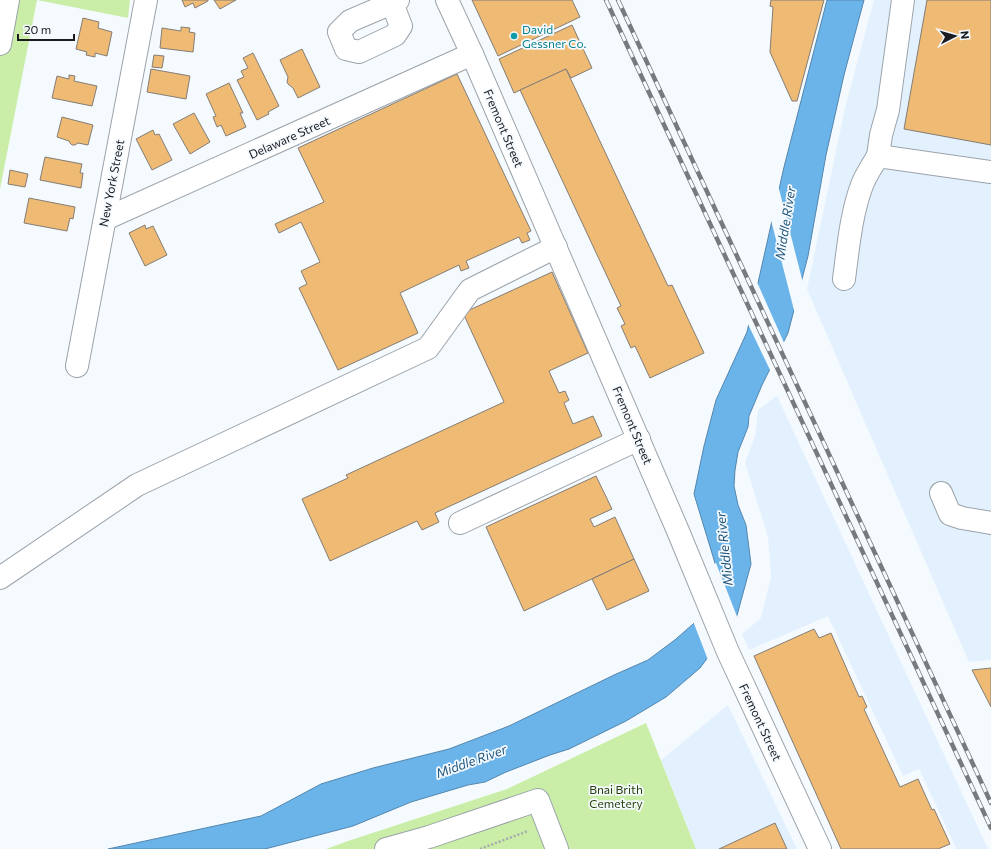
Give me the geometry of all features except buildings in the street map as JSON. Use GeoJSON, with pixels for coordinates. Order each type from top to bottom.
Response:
{"type":"FeatureCollection","features":[{"type":"Feature","properties":{"kind":"street"},"geometry":{"type":"LineString","coordinates":[[0,44],[8,0]]}},
{"type":"Feature","properties":{"kind":"street","name":"New York Street"},"geometry":{"type":"LineString","coordinates":[[77,366],[146,0]]}},
{"type":"Feature","properties":{"kind":"street","name":"Fremont Street"},"geometry":{"type":"LineString","coordinates":[[447,0],[472,54],[639,439],[696,572],[728,652],[820,849]]}},
{"type":"Feature","properties":{"kind":"street"},"geometry":{"type":"LineString","coordinates":[[844,279],[855,207],[861,186],[878,156],[881,135],[888,110],[903,0]]}},
{"type":"Feature","properties":{"kind":"street","name":"Delaware Street"},"geometry":{"type":"LineString","coordinates":[[105,219],[472,54]]}},
{"type":"Feature","properties":{"kind":"street"},"geometry":{"type":"LineString","coordinates":[[878,156],[991,172]]}},
{"type":"Feature","properties":{"kind":"street"},"geometry":{"type":"LineString","coordinates":[[0,578],[137,484],[428,348],[470,290],[556,247]]}},
{"type":"Feature","properties":{"kind":"street"},"geometry":{"type":"LineString","coordinates":[[460,523],[639,439]]}},
{"type":"Feature","properties":{"kind":"street"},"geometry":{"type":"LineString","coordinates":[[941,493],[950,514],[962,518],[991,523]]}},
{"type":"Feature","properties":{"kind":"street"},"geometry":{"type":"LineString","coordinates":[[386,849],[431,843],[538,800],[557,849]]}},
{"type":"Feature","properties":{"kind":"path"},"geometry":{"type":"LineString","coordinates":[[480,849],[547,824]]}},
{"type":"Feature","properties":{"kind":"shaded area"},"geometry":{"type":"Polygon","coordinates":[[[874,0],[991,0],[991,660],[969,662],[807,289],[845,108],[874,0]]]}},
{"type":"Feature","properties":{"kind":"shaded area"},"geometry":{"type":"Polygon","coordinates":[[[777,396],[988,849],[954,849],[956,848],[919,769],[903,776],[828,616],[749,650],[742,634],[761,618],[771,577],[768,537],[745,463],[755,436],[758,410],[777,396]]]}},
{"type":"Feature","properties":{"kind":"shaded area"},"geometry":{"type":"Polygon","coordinates":[[[728,705],[797,849],[696,849],[661,760],[728,705]]]}},
{"type":"Feature","properties":{"kind":"green space"},"geometry":{"type":"Polygon","coordinates":[[[0,0],[37,0],[0,189],[0,0]]]}},
{"type":"Feature","properties":{"kind":"green space"},"geometry":{"type":"Polygon","coordinates":[[[37,0],[130,0],[128,18],[37,0]]]}},
{"type":"Feature","properties":{"kind":"green space","name":"Bnai Brith Cemetery"},"geometry":{"type":"Polygon","coordinates":[[[646,723],[696,849],[326,849],[507,789],[646,723]]]}},
{"type":"Feature","properties":{"kind":"water","name":"Middle River"},"geometry":{"type":"Polygon","coordinates":[[[827,0],[864,0],[844,75],[826,155],[808,256],[788,333],[762,385],[749,416],[748,427],[738,452],[734,486],[738,505],[746,525],[751,564],[736,619],[700,668],[666,697],[626,721],[569,749],[506,772],[485,782],[468,785],[411,802],[353,826],[265,849],[108,849],[261,816],[321,784],[373,768],[449,749],[509,726],[648,660],[676,639],[701,617],[715,563],[694,494],[704,446],[716,400],[747,332],[784,167],[827,0]]]}},
{"type":"Feature","properties":{"kind":"pier"},"geometry":{"type":"Polygon","coordinates":[[[778,185],[803,283],[795,314],[771,220],[778,185]]]}},
{"type":"Feature","properties":{"kind":"pier"},"geometry":{"type":"Polygon","coordinates":[[[757,282],[785,345],[771,372],[747,322],[757,282]]]}},
{"type":"Feature","properties":{"kind":"pier"},"geometry":{"type":"Polygon","coordinates":[[[716,563],[738,619],[708,660],[693,621],[699,616],[706,600],[713,564],[716,563]]]}},
{"type":"Feature","properties":{"kind":"railway"},"geometry":{"type":"LineString","coordinates":[[606,0],[991,828]]}},
{"type":"Feature","properties":{"kind":"railway"},"geometry":{"type":"LineString","coordinates":[[618,0],[991,803]]}},
{"type":"Feature","properties":{"kind":"place","name":"David Gessner Co."},"geometry":{"type":"Point","coordinates":[514,36]}}]}
